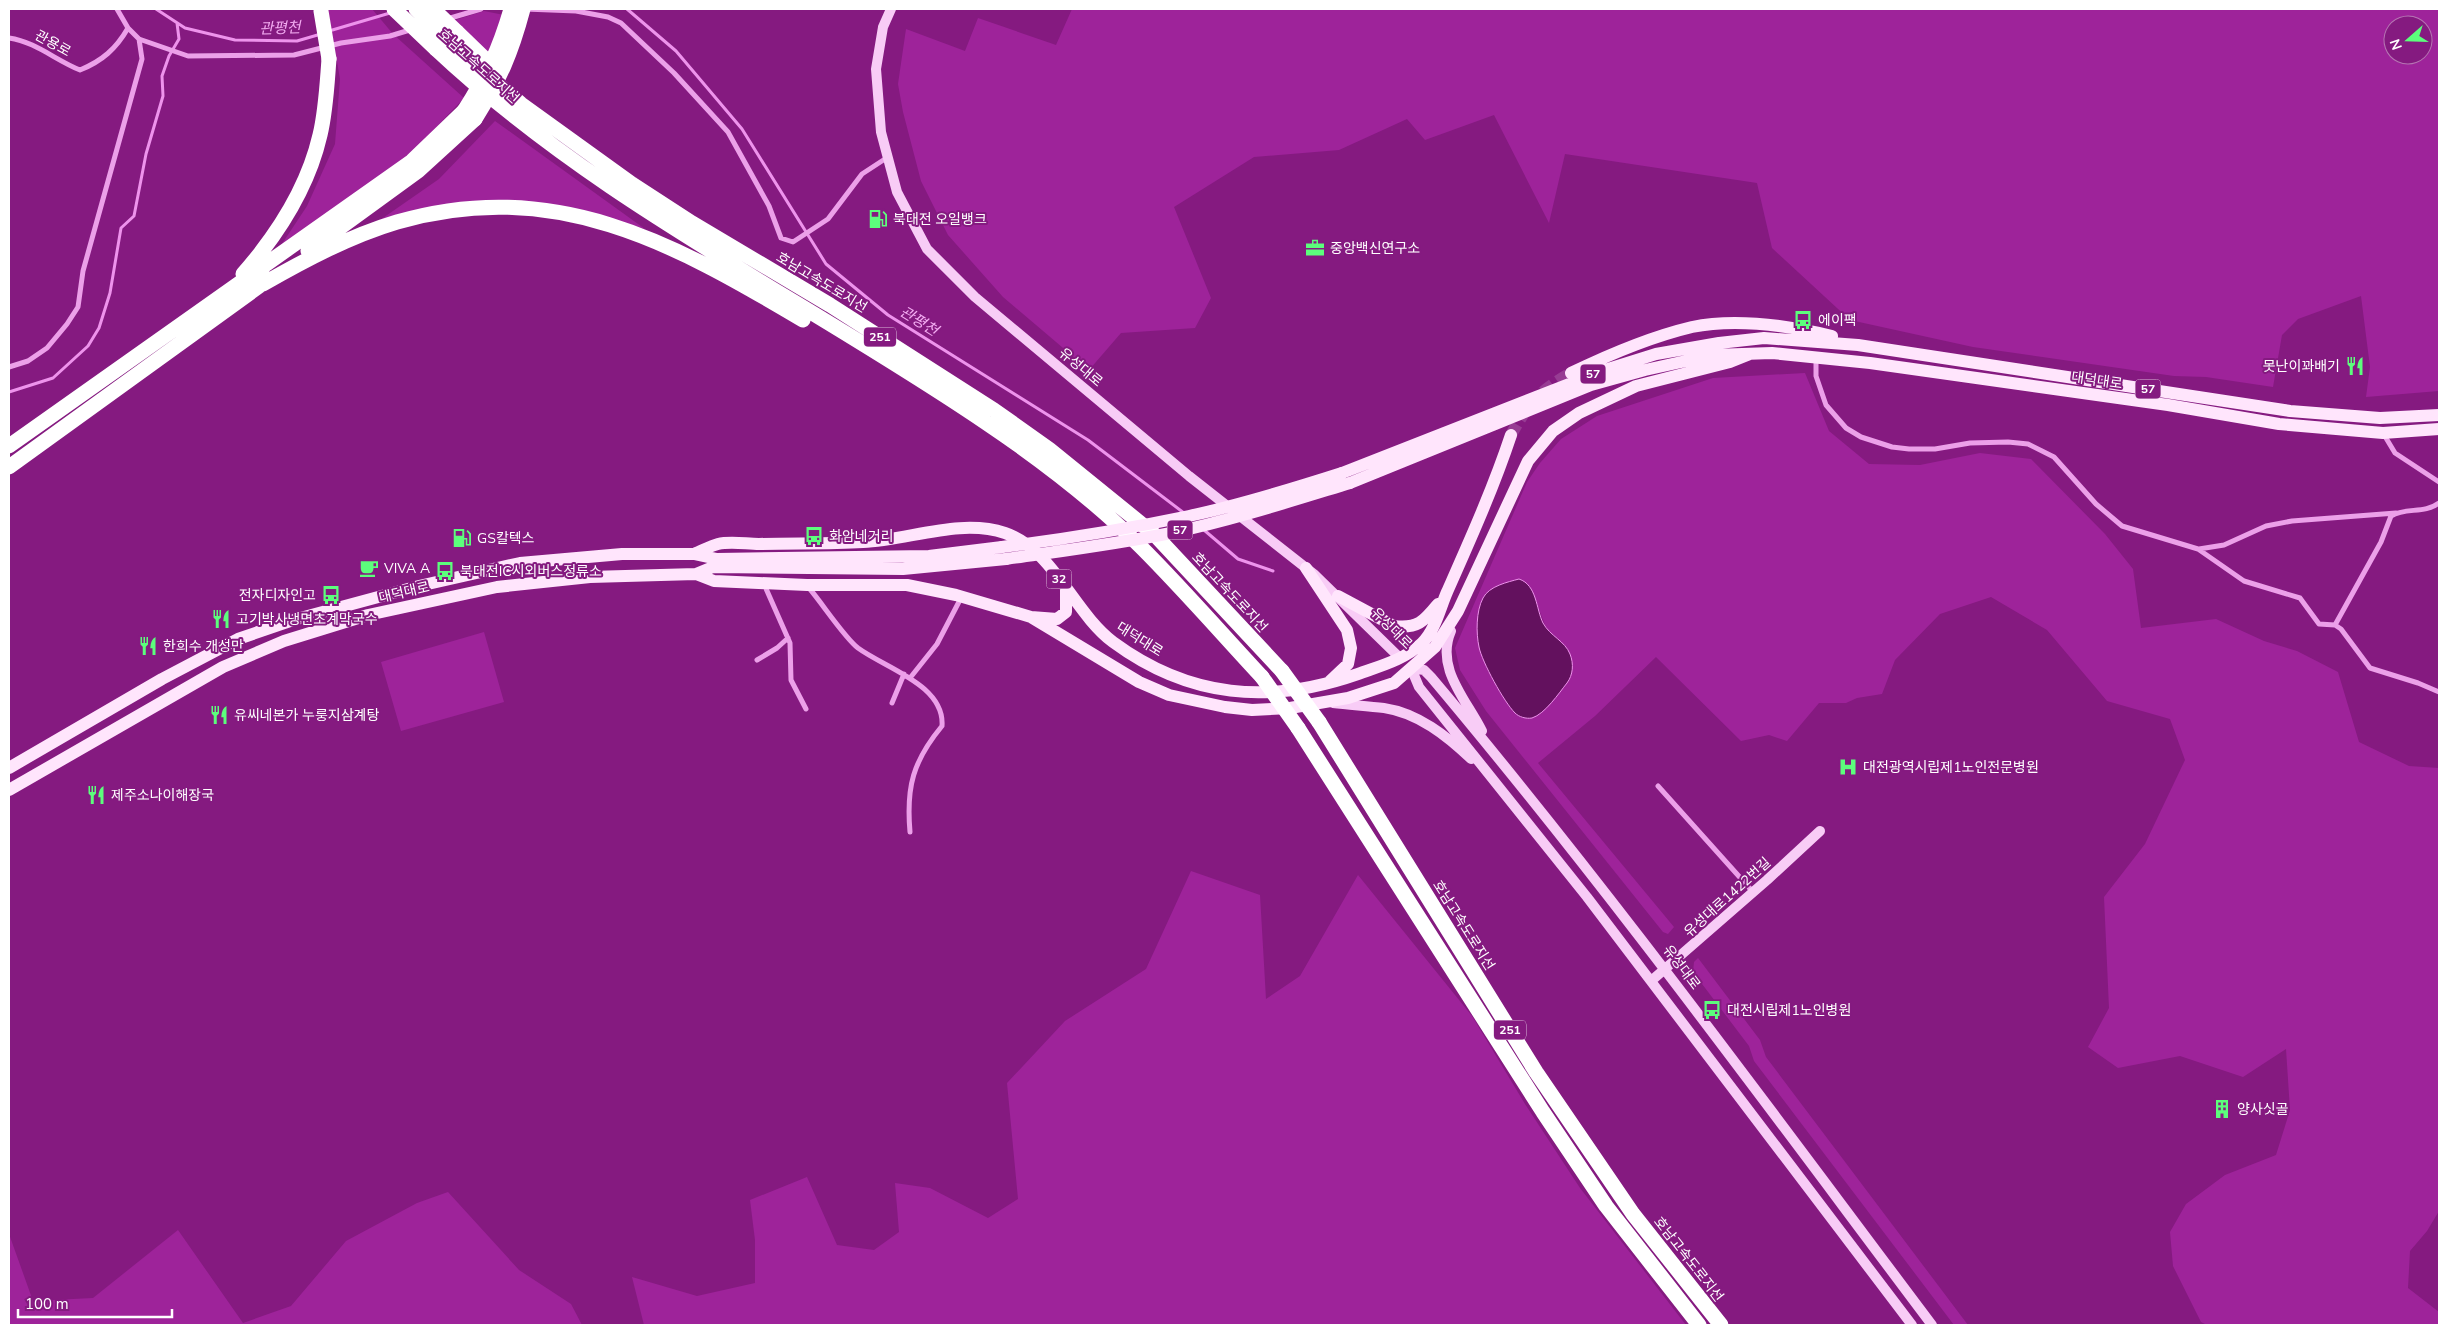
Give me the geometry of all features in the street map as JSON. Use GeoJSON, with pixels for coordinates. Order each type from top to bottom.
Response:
{"type":"FeatureCollection","features":[{"type":"Feature","properties":{"kind":"highway","name":"호남고속도로지선"},"geometry":{"type":"LineString","coordinates":[[394,9],[447,40],[535,105],[546,123],[639,189],[838,310],[994,410],[1049,449],[1155,535],[1282,671],[1319,722],[1536,1072],[1633,1214],[1721,1325]]}},
{"type":"Feature","properties":{"kind":"highway","name":"호남고속도로지선"},"geometry":{"type":"LineString","coordinates":[[416,9],[447,40],[509,114],[559,153],[683,235],[985,422],[1092,502],[1140,546],[1262,677],[1298,728],[1606,1206],[1699,1325]]}},
{"type":"Feature","properties":{"kind":"highway"},"geometry":{"type":"LineString","coordinates":[[433,9],[447,40]]}},
{"type":"Feature","properties":{"kind":"highway"},"geometry":{"type":"LineString","coordinates":[[9,446],[412,161],[469,115],[501,44],[511,9]]}},
{"type":"Feature","properties":{"kind":"highway"},"geometry":{"type":"LineString","coordinates":[[9,467],[418,170],[497,83],[512,48],[523,9]]}},
{"type":"Feature","properties":{"kind":"highway"},"geometry":{"type":"LineString","coordinates":[[217,300],[239,279],[267,244],[305,180],[320,134],[329,59],[320,10]]}},
{"type":"Feature","properties":{"kind":"highway"},"geometry":{"type":"LineString","coordinates":[[263,284],[298,264],[369,231],[423,215],[500,206],[540,208],[574,214],[631,230],[714,268],[966,420],[985,422]]}},
{"type":"Feature","properties":{"kind":"main road","name":"유성대로"},"geometry":{"type":"LineString","coordinates":[[891,9],[883,27],[876,69],[881,132],[897,192],[927,249],[974,297],[1189,476],[1306,568],[1338,596],[1411,668],[1419,687],[1496,782],[1651,981],[1912,1325]]}},
{"type":"Feature","properties":{"kind":"main road"},"geometry":{"type":"LineString","coordinates":[[1571,373],[1599,359],[1645,341],[1693,327],[1717,324],[1770,325],[1812,331],[1841,337],[1858,345]]}},
{"type":"Feature","properties":{"kind":"main road","name":"대덕대로"},"geometry":{"type":"LineString","coordinates":[[9,768],[162,679],[238,639],[293,620],[419,586],[520,563],[622,554],[694,554],[717,559],[920,556],[1084,536],[1190,516],[1274,494],[1342,473],[1540,394],[1656,354],[1719,343],[1764,338],[1858,345],[2290,411],[2380,418],[2439,415]]}},
{"type":"Feature","properties":{"kind":"main road","name":"대덕대로"},"geometry":{"type":"LineString","coordinates":[[9,790],[223,667],[284,641],[368,616],[497,587],[590,577],[696,574],[713,567],[904,569],[1006,559],[1112,544],[1173,532],[1260,511],[1350,483],[1591,385],[1645,370],[1713,355],[1772,353],[1816,357],[2168,405],[2278,424],[2383,432],[2439,428]]}},
{"type":"Feature","properties":{"kind":"main road","name":"대덕대로"},"geometry":{"type":"LineString","coordinates":[[696,574],[714,581],[764,584],[907,585],[962,596],[1031,618],[1097,655],[1139,682],[1169,695],[1225,707],[1252,710],[1290,708],[1325,703],[1394,683],[1431,651],[1458,612],[1528,461],[1553,431],[1579,413],[1636,386],[1730,362],[1750,354]]}},
{"type":"Feature","properties":{"kind":"main road"},"geometry":{"type":"LineString","coordinates":[[1338,596],[1394,626],[1403,627],[1424,621],[1446,595],[1494,487],[1512,434]]}},
{"type":"Feature","properties":{"kind":"main road","name":"대덕대로"},"geometry":{"type":"LineString","coordinates":[[694,554],[719,544],[865,542],[978,527],[1004,532],[1019,538],[1046,562],[1106,636],[1142,661],[1186,682],[1235,693],[1264,693],[1323,685],[1400,658],[1424,642],[1439,615],[1446,595]]}},
{"type":"Feature","properties":{"kind":"main road"},"geometry":{"type":"LineString","coordinates":[[1306,568],[1347,630],[1350,642],[1348,664],[1338,675],[1323,685]]}},
{"type":"Feature","properties":{"kind":"main road"},"geometry":{"type":"LineString","coordinates":[[1031,618],[1057,619],[1066,612],[1066,588]]}},
{"type":"Feature","properties":{"kind":"main road"},"geometry":{"type":"LineString","coordinates":[[1458,612],[1446,642],[1446,664],[1454,683],[1492,752]]}},
{"type":"Feature","properties":{"kind":"main road","name":"유성대로"},"geometry":{"type":"LineString","coordinates":[[1411,668],[1424,670],[1431,676],[1665,970],[1932,1325]]}},
{"type":"Feature","properties":{"kind":"main road"},"geometry":{"type":"LineString","coordinates":[[1325,703],[1348,693],[1353,686],[1343,679]]}},
{"type":"Feature","properties":{"kind":"main road"},"geometry":{"type":"LineString","coordinates":[[1325,703],[1386,708],[1420,720],[1462,751],[1496,782]]}},
{"type":"Feature","properties":{"kind":"main road","name":"유성대로1422번길"},"geometry":{"type":"LineString","coordinates":[[1651,981],[1754,892],[1820,831]]}},
{"type":"Feature","properties":{"kind":"street"},"geometry":{"type":"LineString","coordinates":[[117,9],[128,28],[139,39],[188,56],[294,55],[341,43],[390,36],[481,9]]}},
{"type":"Feature","properties":{"kind":"street"},"geometry":{"type":"LineString","coordinates":[[502,9],[576,11],[608,17],[621,23],[674,73],[728,132],[769,206],[781,238],[793,242],[828,219],[862,174],[888,158]]}},
{"type":"Feature","properties":{"kind":"street","name":"관용로"},"geometry":{"type":"LineString","coordinates":[[9,38],[24,40],[39,47],[60,62],[80,70],[99,62],[128,28]]}},
{"type":"Feature","properties":{"kind":"street"},"geometry":{"type":"LineString","coordinates":[[9,367],[28,361],[47,348],[78,307],[83,271],[142,59],[139,39]]}},
{"type":"Feature","properties":{"kind":"street"},"geometry":{"type":"LineString","coordinates":[[1816,357],[1816,376],[1826,405],[1846,428],[1861,437],[1876,443],[1909,449],[1935,449],[1970,443],[2008,442],[2028,444],[2054,457],[2096,504],[2122,526],[2198,549],[2221,567],[2244,581],[2300,598],[2319,624],[2334,625],[2341,629],[2370,668],[2418,683],[2439,692]]}},
{"type":"Feature","properties":{"kind":"street"},"geometry":{"type":"LineString","coordinates":[[2383,432],[2395,453],[2439,482]]}},
{"type":"Feature","properties":{"kind":"street"},"geometry":{"type":"LineString","coordinates":[[2198,549],[2224,544],[2266,526],[2292,521],[2396,514],[2426,510],[2439,503]]}},
{"type":"Feature","properties":{"kind":"street"},"geometry":{"type":"LineString","coordinates":[[2334,625],[2381,542],[2388,520],[2396,514]]}},
{"type":"Feature","properties":{"kind":"street"},"geometry":{"type":"LineString","coordinates":[[764,584],[788,638],[792,653],[791,680],[806,709]]}},
{"type":"Feature","properties":{"kind":"street"},"geometry":{"type":"LineString","coordinates":[[807,585],[858,647],[910,678],[938,703],[943,722],[942,726],[915,767],[907,803],[910,832]]}},
{"type":"Feature","properties":{"kind":"street"},"geometry":{"type":"LineString","coordinates":[[910,678],[937,644],[962,596]]}},
{"type":"Feature","properties":{"kind":"street"},"geometry":{"type":"LineString","coordinates":[[757,660],[777,648],[788,638]]}},
{"type":"Feature","properties":{"kind":"street"},"geometry":{"type":"LineString","coordinates":[[892,703],[904,674]]}},
{"type":"Feature","properties":{"kind":"street"},"geometry":{"type":"LineString","coordinates":[[1658,786],[1754,892]]}},
{"type":"Feature","properties":{"kind":"shaded area"},"geometry":{"type":"Polygon","coordinates":[[[328,9],[372,9],[393,34],[464,98],[408,157],[276,253],[307,206],[335,144],[340,79],[328,9]]]}},
{"type":"Feature","properties":{"kind":"shaded area"},"geometry":{"type":"Polygon","coordinates":[[[1072,9],[2439,9],[2439,391],[2366,397],[2370,367],[2361,296],[2298,319],[2282,335],[2273,387],[2206,377],[2174,376],[1973,347],[1850,320],[1772,248],[1757,183],[1565,154],[1549,223],[1494,115],[1425,140],[1407,119],[1339,150],[1254,157],[1174,207],[1211,298],[1195,328],[1121,333],[1089,370],[1003,297],[948,235],[921,181],[903,112],[898,84],[906,29],[965,51],[978,18],[1056,45],[1072,9]]]}},
{"type":"Feature","properties":{"kind":"shaded area"},"geometry":{"type":"Polygon","coordinates":[[[484,11],[504,15],[491,61],[449,22],[484,11]]]}},
{"type":"Feature","properties":{"kind":"shaded area"},"geometry":{"type":"Polygon","coordinates":[[[495,121],[645,229],[583,210],[516,200],[443,206],[380,220],[439,179],[495,121]]]}},
{"type":"Feature","properties":{"kind":"shaded area"},"geometry":{"type":"Polygon","coordinates":[[[1805,373],[1829,431],[1869,464],[1920,465],[1980,453],[2031,459],[2105,534],[2133,569],[2141,628],[2216,619],[2264,641],[2297,651],[2338,672],[2359,742],[2409,766],[2439,768],[2439,1211],[2427,1231],[2410,1251],[2408,1288],[2439,1312],[2439,1325],[2207,1325],[2201,1322],[2173,1266],[2170,1232],[2186,1204],[2225,1175],[2276,1155],[2290,1110],[2286,1049],[2243,1077],[2180,1056],[2118,1068],[2088,1047],[2109,1008],[2104,897],[2145,844],[2185,760],[2170,719],[2107,701],[2047,630],[1991,597],[1940,614],[1895,660],[1882,694],[1857,698],[1846,703],[1819,703],[1787,741],[1769,735],[1741,741],[1656,657],[1595,716],[1538,763],[1674,927],[1668,934],[1663,932],[1486,711],[1460,670],[1455,648],[1527,482],[1540,463],[1561,439],[1597,416],[1713,378],[1805,373]],[[1531,589],[1486,668],[1509,706],[1522,718],[1533,717],[1544,709],[1563,644],[1547,630],[1531,589]]]}},
{"type":"Feature","properties":{"kind":"shaded area"},"geometry":{"type":"Polygon","coordinates":[[[1519,579],[1525,582],[1533,592],[1543,623],[1549,632],[1568,649],[1572,665],[1572,673],[1569,680],[1547,708],[1532,718],[1523,717],[1510,708],[1484,662],[1477,635],[1479,609],[1486,594],[1499,585],[1519,579]]]}},
{"type":"Feature","properties":{"kind":"shaded area"},"geometry":{"type":"Polygon","coordinates":[[[484,632],[504,702],[401,731],[381,662],[484,632]]]}},
{"type":"Feature","properties":{"kind":"shaded area"},"geometry":{"type":"Polygon","coordinates":[[[1191,871],[1260,895],[1266,999],[1300,976],[1358,875],[1472,1016],[1525,1104],[1580,1188],[1686,1325],[644,1325],[632,1277],[697,1296],[755,1283],[755,1240],[750,1200],[807,1177],[837,1245],[874,1250],[899,1232],[895,1183],[930,1188],[988,1218],[1018,1199],[1007,1083],[1065,1021],[1146,969],[1191,871]]]}},
{"type":"Feature","properties":{"kind":"shaded area"},"geometry":{"type":"Polygon","coordinates":[[[1698,958],[1760,1040],[1766,1057],[1968,1325],[1954,1325],[1754,1061],[1749,1046],[1693,972],[1694,962],[1698,958]]]}},
{"type":"Feature","properties":{"kind":"shaded area"},"geometry":{"type":"Polygon","coordinates":[[[448,1192],[519,1270],[571,1304],[582,1325],[9,1325],[9,1234],[33,1301],[93,1298],[178,1230],[243,1323],[291,1306],[346,1241],[417,1203],[448,1192]]]}},
{"type":"Feature","properties":{"kind":"waterway","name":"관평천"},"geometry":{"type":"LineString","coordinates":[[156,9],[185,28],[235,40],[297,41],[321,34]]}},
{"type":"Feature","properties":{"kind":"waterway","name":"관평천"},"geometry":{"type":"LineString","coordinates":[[627,9],[676,51],[742,129],[826,264],[888,315],[1088,440],[1184,513]]}},
{"type":"Feature","properties":{"kind":"waterway","name":"관평천"},"geometry":{"type":"LineString","coordinates":[[329,31],[390,13]]}},
{"type":"Feature","properties":{"kind":"waterway"},"geometry":{"type":"LineString","coordinates":[[9,392],[53,378],[88,346],[99,328],[110,293],[121,228],[134,216],[146,154],[163,96],[162,76],[169,56],[179,39],[177,23]]}},
{"type":"Feature","properties":{"kind":"waterway","name":"관평천"},"geometry":{"type":"LineString","coordinates":[[1204,530],[1238,559],[1273,571]]}},
{"type":"Feature","properties":{"kind":"tunnel"},"geometry":{"type":"LineString","coordinates":[[1511,435],[1529,406],[1543,392],[1571,373]]}},
{"type":"Feature","properties":{"kind":"place","name":"북대전 오일뱅크"},"geometry":{"type":"Point","coordinates":[878,219]}},
{"type":"Feature","properties":{"kind":"place","name":"중앙백신연구소"},"geometry":{"type":"Point","coordinates":[1315,248]}},
{"type":"Feature","properties":{"kind":"place","name":"에이팩"},"geometry":{"type":"Point","coordinates":[1803,320]}},
{"type":"Feature","properties":{"kind":"place","name":"못난이꽈배기"},"geometry":{"type":"Point","coordinates":[2355,366]}},
{"type":"Feature","properties":{"kind":"place","name":"화암네거리"},"geometry":{"type":"Point","coordinates":[814,536]}},
{"type":"Feature","properties":{"kind":"place","name":"GS칼텍스"},"geometry":{"type":"Point","coordinates":[462,538]}},
{"type":"Feature","properties":{"kind":"place","name":"VIVA A"},"geometry":{"type":"Point","coordinates":[369,568]}},
{"type":"Feature","properties":{"kind":"place","name":"북대전IC시외버스정류소"},"geometry":{"type":"Point","coordinates":[445,571]}},
{"type":"Feature","properties":{"kind":"place","name":"전자디자인고"},"geometry":{"type":"Point","coordinates":[331,595]}},
{"type":"Feature","properties":{"kind":"place","name":"고기박사냉면초계막국수"},"geometry":{"type":"Point","coordinates":[221,619]}},
{"type":"Feature","properties":{"kind":"place","name":"한희수 개성만"},"geometry":{"type":"Point","coordinates":[148,646]}},
{"type":"Feature","properties":{"kind":"place","name":"유씨네본가 누룽지삼계탕"},"geometry":{"type":"Point","coordinates":[219,715]}},
{"type":"Feature","properties":{"kind":"place","name":"대전광역시립제1노인전문병원"},"geometry":{"type":"Point","coordinates":[1848,767]}},
{"type":"Feature","properties":{"kind":"place","name":"제주소나이해장국"},"geometry":{"type":"Point","coordinates":[96,795]}},
{"type":"Feature","properties":{"kind":"place","name":"대전시립제1노인병원"},"geometry":{"type":"Point","coordinates":[1712,1010]}},
{"type":"Feature","properties":{"kind":"place","name":"양사싯골"},"geometry":{"type":"Point","coordinates":[2222,1109]}}]}
